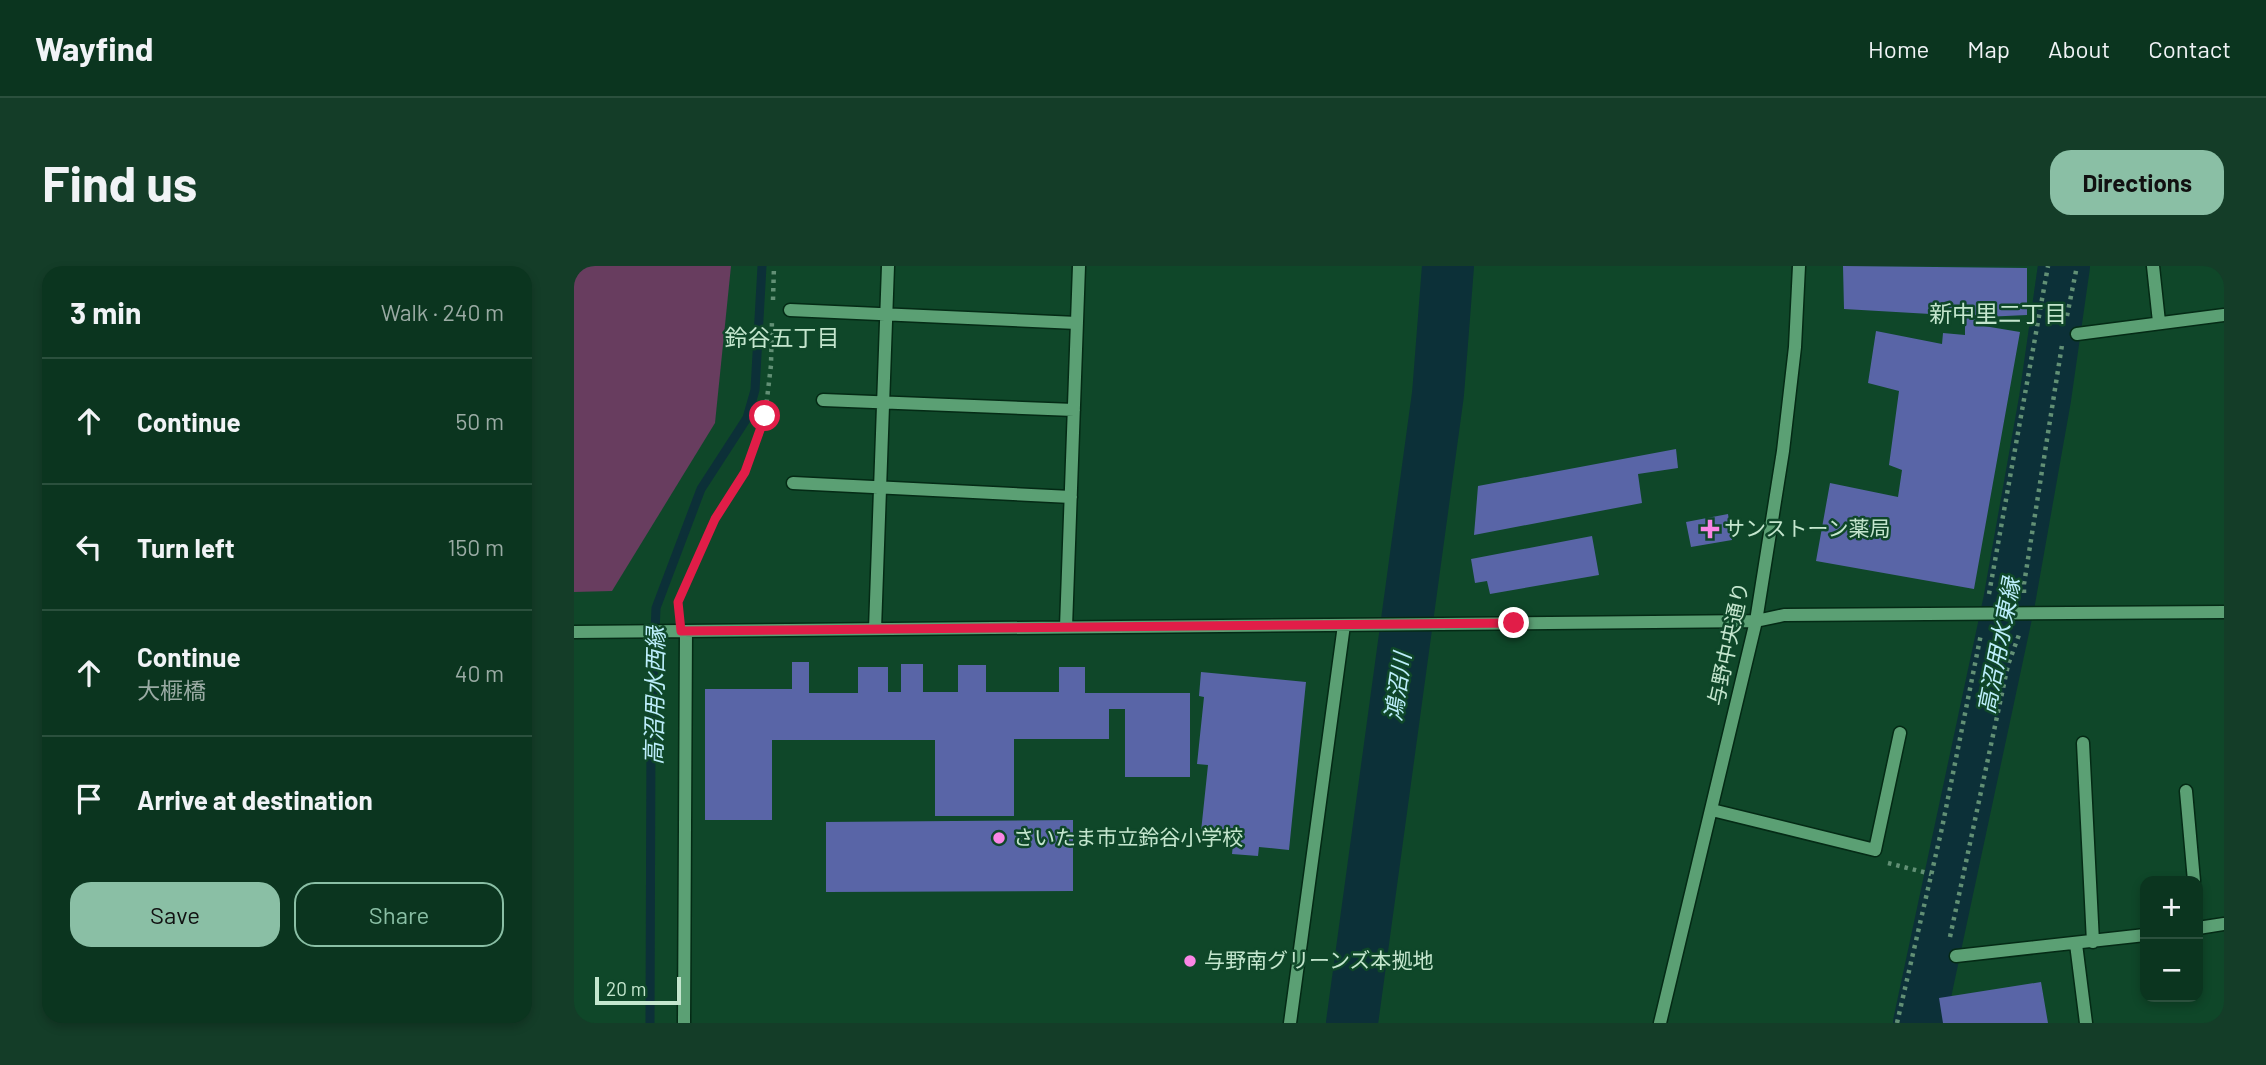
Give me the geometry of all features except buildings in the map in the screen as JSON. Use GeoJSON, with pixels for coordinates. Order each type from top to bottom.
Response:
{"type":"FeatureCollection","features":[{"type":"Feature","properties":{"kind":"street"},"geometry":{"type":"LineString","coordinates":[[875,629],[888,266]]}},
{"type":"Feature","properties":{"kind":"street"},"geometry":{"type":"LineString","coordinates":[[1066,628],[1079,266]]}},
{"type":"Feature","properties":{"kind":"street","name":"与野中央通り"},"geometry":{"type":"LineString","coordinates":[[1660,1023],[1756,621],[1783,451],[1794,360],[1798,266]]}},
{"type":"Feature","properties":{"kind":"street"},"geometry":{"type":"LineString","coordinates":[[2153,266],[2159,322]]}},
{"type":"Feature","properties":{"kind":"street"},"geometry":{"type":"LineString","coordinates":[[790,310],[1077,323]]}},
{"type":"Feature","properties":{"kind":"street"},"geometry":{"type":"LineString","coordinates":[[2077,334],[2224,315]]}},
{"type":"Feature","properties":{"kind":"street"},"geometry":{"type":"LineString","coordinates":[[823,400],[1074,410]]}},
{"type":"Feature","properties":{"kind":"street"},"geometry":{"type":"LineString","coordinates":[[793,483],[1071,497]]}},
{"type":"Feature","properties":{"kind":"street"},"geometry":{"type":"LineString","coordinates":[[574,632],[1756,621],[1784,615],[2224,612]]}},
{"type":"Feature","properties":{"kind":"street"},"geometry":{"type":"LineString","coordinates":[[1290,1023],[1345,625]]}},
{"type":"Feature","properties":{"kind":"street"},"geometry":{"type":"LineString","coordinates":[[678,631],[684,1023]]}},
{"type":"Feature","properties":{"kind":"street"},"geometry":{"type":"LineString","coordinates":[[1712,810],[1875,850],[1900,733]]}},
{"type":"Feature","properties":{"kind":"street"},"geometry":{"type":"LineString","coordinates":[[2083,743],[2093,942]]}},
{"type":"Feature","properties":{"kind":"street"},"geometry":{"type":"LineString","coordinates":[[2186,791],[2194,876]]}},
{"type":"Feature","properties":{"kind":"street"},"geometry":{"type":"LineString","coordinates":[[2203,927],[2224,924]]}},
{"type":"Feature","properties":{"kind":"street"},"geometry":{"type":"LineString","coordinates":[[1956,956],[2140,936]]}},
{"type":"Feature","properties":{"kind":"street"},"geometry":{"type":"LineString","coordinates":[[2076,944],[2086,1023]]}},
{"type":"Feature","properties":{"kind":"path"},"geometry":{"type":"LineString","coordinates":[[678,631],[678,602],[715,519],[745,472],[765,416],[771,365],[774,266]]}},
{"type":"Feature","properties":{"kind":"path"},"geometry":{"type":"LineString","coordinates":[[1897,1023],[1988,615],[2048,266]]}},
{"type":"Feature","properties":{"kind":"path"},"geometry":{"type":"LineString","coordinates":[[1875,850],[1878,861],[1931,874]]}},
{"type":"Feature","properties":{"kind":"shaded area"},"geometry":{"type":"Polygon","coordinates":[[[574,266],[731,266],[715,423],[612,591],[574,592],[574,266]]]}},
{"type":"Feature","properties":{"kind":"waterway","name":"高沼用水西縁"},"geometry":{"type":"LineString","coordinates":[[650,1023],[651,729],[656,608],[701,489],[747,418],[755,390],[762,266]]}},
{"type":"Feature","properties":{"kind":"waterway","name":"鴻沼川"},"geometry":{"type":"LineString","coordinates":[[1352,1023],[1438,394],[1448,266]]}},
{"type":"Feature","properties":{"kind":"waterway","name":"高沼用水東縁"},"geometry":{"type":"LineString","coordinates":[[1919,1023],[2009,602],[2045,399],[2064,266]]}},
{"type":"Feature","properties":{"kind":"place","name":"サンストーン薬局"},"geometry":{"type":"Point","coordinates":[1710,529]}},
{"type":"Feature","properties":{"kind":"place","name":"さいたま市立鈴谷小学校"},"geometry":{"type":"Point","coordinates":[999,838]}},
{"type":"Feature","properties":{"kind":"place","name":"与野南グリーンズ本拠地"},"geometry":{"type":"Point","coordinates":[1190,961]}},
{"type":"Feature","properties":{"kind":"district","name":"新中里二丁目"},"geometry":{"type":"Point","coordinates":[1998,314]}},
{"type":"Feature","properties":{"kind":"district","name":"鈴谷五丁目"},"geometry":{"type":"Point","coordinates":[782,338]}},
{"type":"Feature","properties":{"kind":"route"},"geometry":{"type":"LineString","coordinates":[[765,416],[745,472],[715,519],[678,602],[681,631],[1514,623]]}}]}
